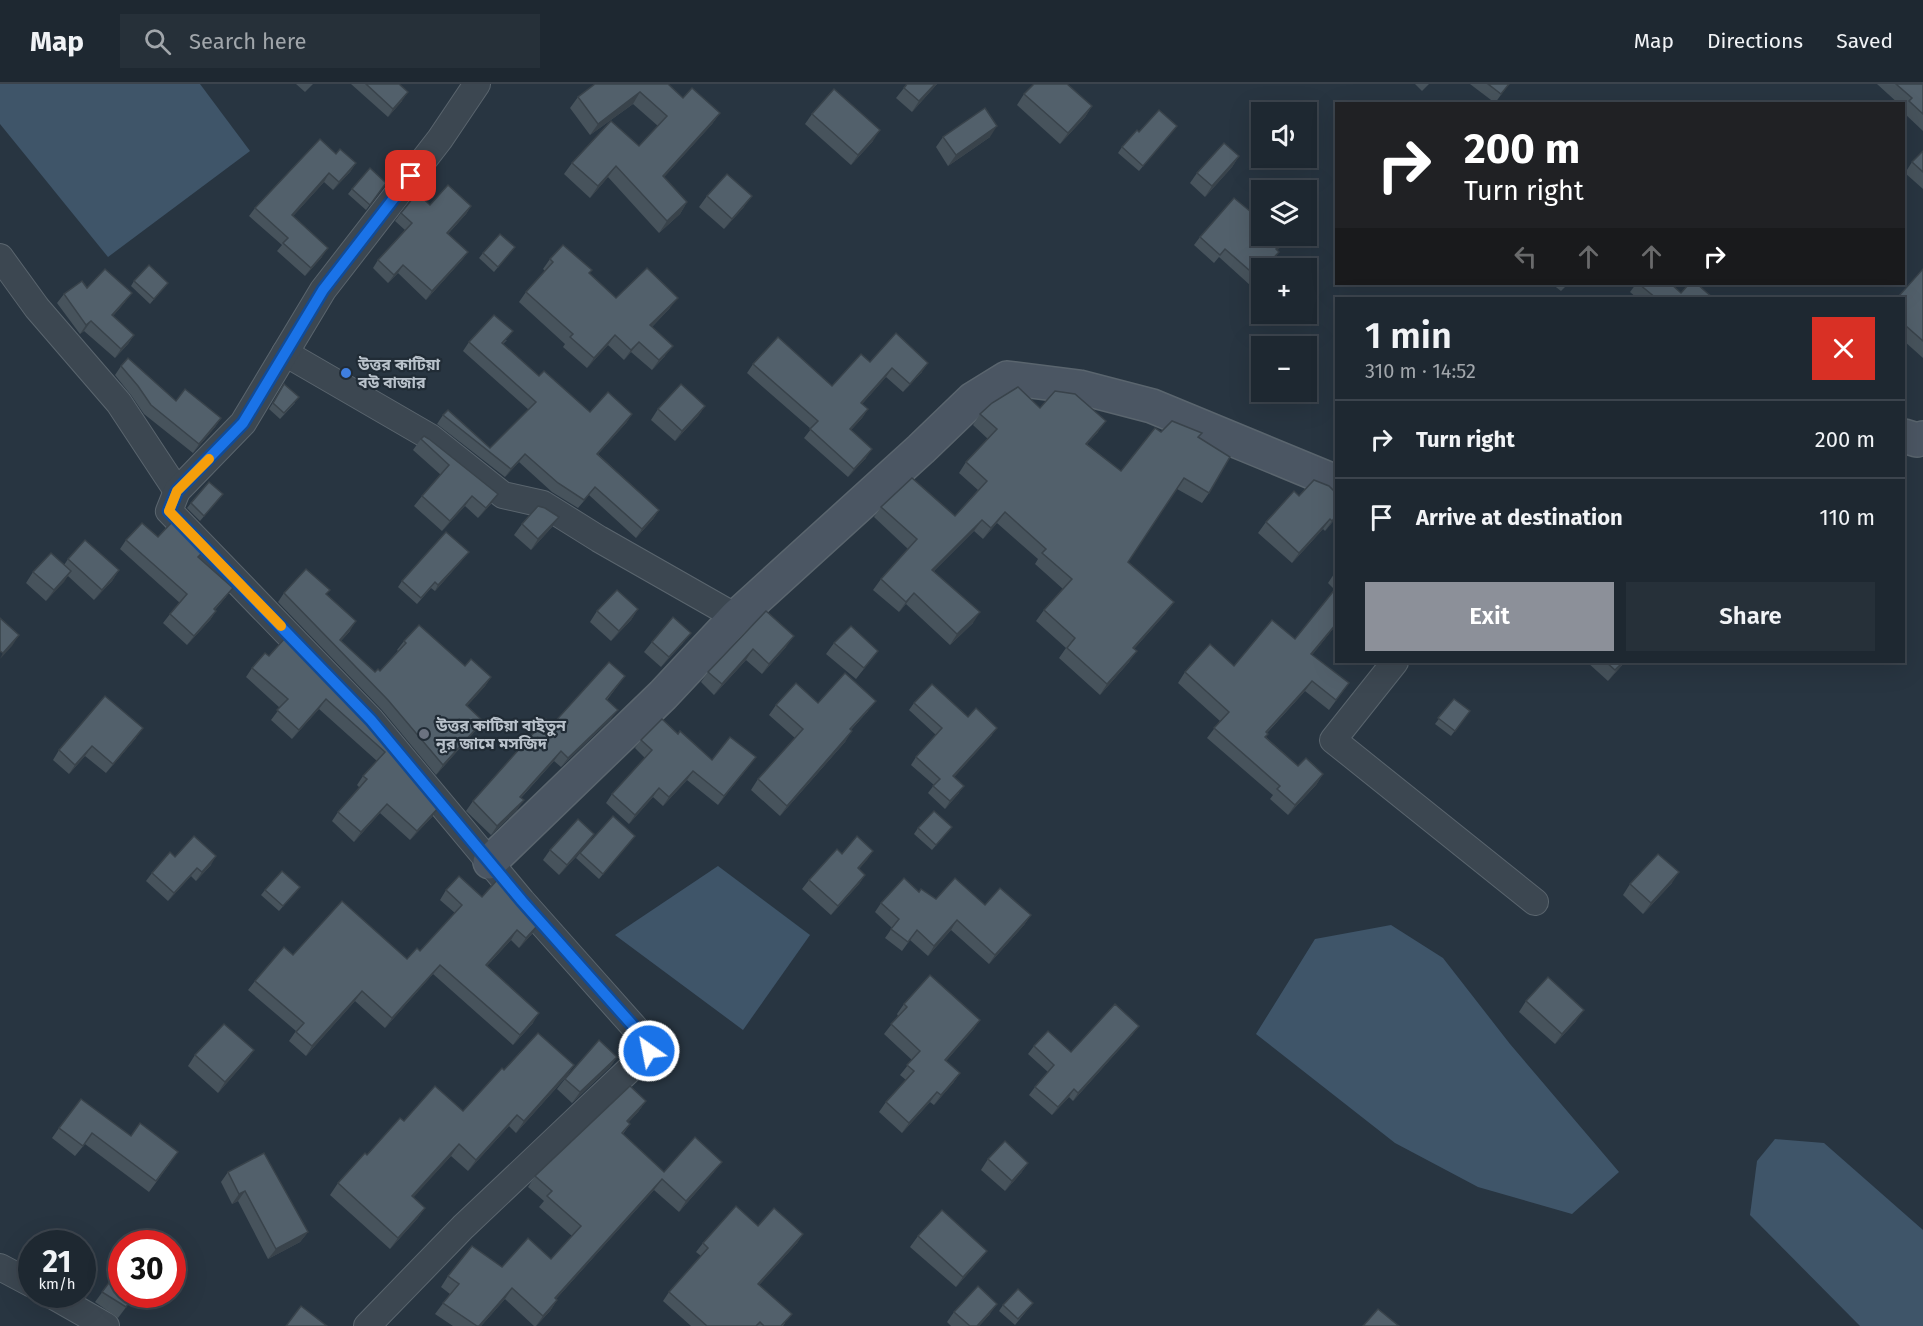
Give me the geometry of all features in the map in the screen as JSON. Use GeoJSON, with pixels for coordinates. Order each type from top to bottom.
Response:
{"type":"FeatureCollection","features":[{"type":"Feature","properties":{"kind":"street"},"geometry":{"type":"LineString","coordinates":[[367,1326],[463,1227],[649,1051],[635,1028],[490,862],[371,720],[169,511],[177,491],[243,423],[323,290],[440,139],[477,84]]}},
{"type":"Feature","properties":{"kind":"street"},"geometry":{"type":"LineString","coordinates":[[0,257],[37,308],[119,403],[177,491]]}},
{"type":"Feature","properties":{"kind":"street"},"geometry":{"type":"LineString","coordinates":[[285,353],[430,437],[503,495],[543,504],[599,539],[736,617]]}},
{"type":"Feature","properties":{"kind":"street"},"geometry":{"type":"LineString","coordinates":[[490,862],[663,695],[736,617],[973,399],[1007,378],[1079,387],[1152,406],[1335,482]]}},
{"type":"Feature","properties":{"kind":"street"},"geometry":{"type":"LineString","coordinates":[[1905,436],[1917,440],[1923,438]]}},
{"type":"Feature","properties":{"kind":"street"},"geometry":{"type":"LineString","coordinates":[[1394,663],[1333,740],[1535,902]]}},
{"type":"Feature","properties":{"kind":"street"},"geometry":{"type":"LineString","coordinates":[[0,1267],[18,1277]]}},
{"type":"Feature","properties":{"kind":"street"},"geometry":{"type":"LineString","coordinates":[[74,1308],[106,1326]]}},
{"type":"Feature","properties":{"kind":"water"},"geometry":{"type":"Polygon","coordinates":[[[0,84],[200,84],[250,151],[108,257],[0,124],[0,84]]]}},
{"type":"Feature","properties":{"kind":"water"},"geometry":{"type":"Polygon","coordinates":[[[718,866],[810,935],[743,1030],[615,935],[718,866]]]}},
{"type":"Feature","properties":{"kind":"water"},"geometry":{"type":"Polygon","coordinates":[[[1391,925],[1443,958],[1510,1044],[1619,1172],[1572,1214],[1478,1187],[1395,1143],[1256,1034],[1315,939],[1391,925]]]}},
{"type":"Feature","properties":{"kind":"water"},"geometry":{"type":"Polygon","coordinates":[[[1775,1139],[1824,1143],[1923,1230],[1923,1326],[1860,1326],[1750,1215],[1757,1161],[1775,1139]]]}},
{"type":"Feature","properties":{"kind":"building"},"geometry":{"type":"Polygon","coordinates":[[[366,84],[399,84],[408,92],[393,109],[366,84]]]}},
{"type":"Feature","properties":{"kind":"building"},"geometry":{"type":"Polygon","coordinates":[[[595,84],[668,84],[683,98],[692,88],[720,113],[663,176],[687,202],[667,221],[616,166],[598,186],[572,163],[611,121],[639,146],[667,116],[640,92],[598,124],[578,97],[595,84]]]}},
{"type":"Feature","properties":{"kind":"building"},"geometry":{"type":"Polygon","coordinates":[[[907,84],[935,84],[919,101],[904,88],[907,84]]]}},
{"type":"Feature","properties":{"kind":"building"},"geometry":{"type":"Polygon","coordinates":[[[1034,84],[1067,84],[1092,106],[1068,133],[1024,94],[1034,84]]]}},
{"type":"Feature","properties":{"kind":"building"},"geometry":{"type":"Polygon","coordinates":[[[1488,84],[1509,84],[1501,94],[1488,84]]]}},
{"type":"Feature","properties":{"kind":"building"},"geometry":{"type":"Polygon","coordinates":[[[1896,84],[1923,84],[1923,114],[1909,101],[1912,98],[1896,84]]]}},
{"type":"Feature","properties":{"kind":"building"},"geometry":{"type":"Polygon","coordinates":[[[834,89],[880,130],[858,155],[812,114],[834,89]]]}},
{"type":"Feature","properties":{"kind":"building"},"geometry":{"type":"Polygon","coordinates":[[[985,108],[997,126],[956,155],[943,137],[985,108]]]}},
{"type":"Feature","properties":{"kind":"building"},"geometry":{"type":"Polygon","coordinates":[[[1159,110],[1177,126],[1143,166],[1122,147],[1159,110]]]}},
{"type":"Feature","properties":{"kind":"building"},"geometry":{"type":"Polygon","coordinates":[[[320,139],[336,154],[340,149],[356,163],[339,182],[329,173],[292,215],[328,248],[311,268],[283,243],[288,238],[255,208],[320,139]]]}},
{"type":"Feature","properties":{"kind":"building"},"geometry":{"type":"Polygon","coordinates":[[[1224,143],[1239,156],[1212,186],[1197,173],[1224,143]]]}},
{"type":"Feature","properties":{"kind":"building"},"geometry":{"type":"Polygon","coordinates":[[[1923,151],[1923,172],[1912,162],[1923,151]]]}},
{"type":"Feature","properties":{"kind":"building"},"geometry":{"type":"Polygon","coordinates":[[[370,168],[386,183],[370,205],[352,189],[370,168]]]}},
{"type":"Feature","properties":{"kind":"building"},"geometry":{"type":"Polygon","coordinates":[[[727,174],[752,196],[732,219],[707,196],[727,174]]]}},
{"type":"Feature","properties":{"kind":"building"},"geometry":{"type":"Polygon","coordinates":[[[448,185],[471,206],[447,233],[468,252],[432,291],[403,265],[394,275],[378,260],[412,223],[401,213],[417,193],[430,205],[448,185]]]}},
{"type":"Feature","properties":{"kind":"building"},"geometry":{"type":"Polygon","coordinates":[[[1234,198],[1251,212],[1251,246],[1279,246],[1276,249],[1279,252],[1273,258],[1251,258],[1251,272],[1225,249],[1220,255],[1200,237],[1234,198]]]}},
{"type":"Feature","properties":{"kind":"building"},"geometry":{"type":"Polygon","coordinates":[[[500,234],[515,247],[498,267],[483,253],[500,234]]]}},
{"type":"Feature","properties":{"kind":"building"},"geometry":{"type":"Polygon","coordinates":[[[563,245],[592,270],[589,273],[616,298],[647,268],[678,298],[650,325],[673,346],[659,360],[639,342],[631,350],[615,335],[594,358],[570,337],[573,334],[526,292],[553,262],[550,259],[563,245]]]}},
{"type":"Feature","properties":{"kind":"building"},"geometry":{"type":"Polygon","coordinates":[[[149,265],[168,283],[154,299],[134,281],[149,265]]]}},
{"type":"Feature","properties":{"kind":"building"},"geometry":{"type":"Polygon","coordinates":[[[105,269],[132,293],[112,315],[134,335],[121,349],[91,321],[86,325],[64,294],[82,281],[87,288],[105,269]]]}},
{"type":"Feature","properties":{"kind":"building"},"geometry":{"type":"Polygon","coordinates":[[[1923,269],[1923,341],[1905,327],[1905,297],[1898,297],[1923,269]]]}},
{"type":"Feature","properties":{"kind":"building"},"geometry":{"type":"Polygon","coordinates":[[[1640,285],[1672,285],[1681,293],[1688,285],[1698,285],[1712,297],[1655,297],[1640,285]]]}},
{"type":"Feature","properties":{"kind":"building"},"geometry":{"type":"Polygon","coordinates":[[[494,315],[513,331],[502,343],[539,376],[544,371],[590,412],[608,392],[632,414],[597,454],[659,510],[642,529],[595,487],[584,500],[558,483],[525,454],[511,469],[443,415],[448,410],[490,448],[536,402],[469,342],[494,315]]]}},
{"type":"Feature","properties":{"kind":"building"},"geometry":{"type":"Polygon","coordinates":[[[896,333],[928,363],[910,384],[892,368],[861,403],[868,409],[850,429],[872,449],[854,469],[810,429],[818,421],[753,364],[778,337],[832,386],[861,354],[870,362],[896,333]]]}},
{"type":"Feature","properties":{"kind":"building"},"geometry":{"type":"Polygon","coordinates":[[[128,358],[176,401],[185,389],[221,418],[199,444],[151,405],[121,366],[128,358]]]}},
{"type":"Feature","properties":{"kind":"building"},"geometry":{"type":"Polygon","coordinates":[[[284,384],[299,397],[284,413],[273,403],[284,384]]]}},
{"type":"Feature","properties":{"kind":"building"},"geometry":{"type":"Polygon","coordinates":[[[681,384],[705,406],[682,431],[658,409],[681,384]]]}},
{"type":"Feature","properties":{"kind":"building"},"geometry":{"type":"Polygon","coordinates":[[[1018,387],[1040,408],[1055,391],[1075,394],[1106,421],[1086,444],[1121,471],[1155,428],[1161,432],[1172,421],[1202,433],[1198,437],[1230,457],[1209,493],[1184,478],[1128,562],[1174,602],[1133,648],[1137,651],[1107,684],[1067,648],[1075,638],[1044,610],[1072,579],[1042,553],[1046,549],[1005,512],[991,528],[982,520],[932,570],[980,612],[957,634],[914,593],[906,602],[881,579],[917,539],[881,507],[912,478],[955,516],[987,481],[966,462],[997,429],[980,414],[992,403],[1018,387]]]}},
{"type":"Feature","properties":{"kind":"building"},"geometry":{"type":"Polygon","coordinates":[[[424,436],[498,494],[486,508],[472,496],[450,521],[422,496],[449,465],[421,439],[424,436]]]}},
{"type":"Feature","properties":{"kind":"building"},"geometry":{"type":"Polygon","coordinates":[[[1314,480],[1329,486],[1335,492],[1335,517],[1332,521],[1330,519],[1299,553],[1266,522],[1294,491],[1299,496],[1314,480]]]}},
{"type":"Feature","properties":{"kind":"building"},"geometry":{"type":"Polygon","coordinates":[[[209,482],[223,494],[204,516],[191,503],[209,482]]]}},
{"type":"Feature","properties":{"kind":"building"},"geometry":{"type":"Polygon","coordinates":[[[538,506],[559,517],[538,539],[522,524],[538,506]]]}},
{"type":"Feature","properties":{"kind":"building"},"geometry":{"type":"Polygon","coordinates":[[[173,521],[203,552],[198,557],[233,588],[194,636],[170,614],[187,594],[126,540],[142,523],[158,537],[173,521]]]}},
{"type":"Feature","properties":{"kind":"building"},"geometry":{"type":"Polygon","coordinates":[[[446,532],[469,552],[438,585],[435,582],[421,598],[402,581],[446,532]]]}},
{"type":"Feature","properties":{"kind":"building"},"geometry":{"type":"Polygon","coordinates":[[[85,540],[119,570],[102,590],[68,559],[85,540]]]}},
{"type":"Feature","properties":{"kind":"building"},"geometry":{"type":"Polygon","coordinates":[[[51,553],[71,571],[54,590],[33,572],[51,553]]]}},
{"type":"Feature","properties":{"kind":"building"},"geometry":{"type":"Polygon","coordinates":[[[306,569],[330,590],[326,594],[356,621],[340,640],[375,672],[378,669],[380,671],[419,625],[465,666],[471,659],[491,677],[466,705],[483,721],[443,765],[388,700],[284,593],[306,569]]]}},
{"type":"Feature","properties":{"kind":"building"},"geometry":{"type":"Polygon","coordinates":[[[1335,589],[1335,625],[1311,654],[1349,683],[1336,700],[1312,681],[1266,732],[1268,734],[1265,737],[1298,766],[1306,758],[1323,774],[1295,805],[1277,789],[1280,786],[1214,728],[1229,712],[1185,672],[1210,644],[1234,666],[1272,620],[1295,639],[1335,589]]]}},
{"type":"Feature","properties":{"kind":"building"},"geometry":{"type":"Polygon","coordinates":[[[617,590],[638,609],[619,631],[597,611],[617,590]]]}},
{"type":"Feature","properties":{"kind":"building"},"geometry":{"type":"Polygon","coordinates":[[[766,611],[794,636],[769,664],[753,649],[722,684],[708,672],[766,611]]]}},
{"type":"Feature","properties":{"kind":"building"},"geometry":{"type":"Polygon","coordinates":[[[673,617],[691,633],[669,657],[652,642],[673,617]]]}},
{"type":"Feature","properties":{"kind":"building"},"geometry":{"type":"Polygon","coordinates":[[[0,618],[19,635],[3,653],[0,651],[0,618]]]}},
{"type":"Feature","properties":{"kind":"building"},"geometry":{"type":"Polygon","coordinates":[[[851,626],[878,651],[864,668],[834,643],[851,626]]]}},
{"type":"Feature","properties":{"kind":"building"},"geometry":{"type":"Polygon","coordinates":[[[286,637],[366,721],[439,807],[417,831],[387,804],[361,832],[338,812],[367,779],[363,776],[385,752],[326,699],[299,730],[277,710],[288,699],[252,668],[265,653],[269,656],[286,637]]]}},
{"type":"Feature","properties":{"kind":"building"},"geometry":{"type":"Polygon","coordinates":[[[609,662],[625,676],[606,699],[618,710],[568,758],[561,751],[520,797],[524,800],[497,826],[473,801],[546,719],[552,725],[609,662]]]}},
{"type":"Feature","properties":{"kind":"building"},"geometry":{"type":"Polygon","coordinates":[[[1607,663],[1622,663],[1615,670],[1607,663]]]}},
{"type":"Feature","properties":{"kind":"building"},"geometry":{"type":"Polygon","coordinates":[[[845,673],[876,701],[787,806],[758,779],[803,729],[776,705],[796,683],[818,703],[845,673]]]}},
{"type":"Feature","properties":{"kind":"building"},"geometry":{"type":"Polygon","coordinates":[[[932,684],[968,717],[976,708],[997,728],[953,776],[964,786],[950,801],[933,786],[940,779],[916,757],[942,728],[914,703],[932,684]]]}},
{"type":"Feature","properties":{"kind":"building"},"geometry":{"type":"Polygon","coordinates":[[[105,696],[143,728],[113,764],[92,746],[75,765],[59,750],[105,696]]]}},
{"type":"Feature","properties":{"kind":"building"},"geometry":{"type":"Polygon","coordinates":[[[1454,699],[1470,711],[1455,731],[1438,718],[1454,699]]]}},
{"type":"Feature","properties":{"kind":"building"},"geometry":{"type":"Polygon","coordinates":[[[662,719],[678,734],[680,731],[712,760],[730,737],[756,757],[724,796],[693,771],[669,797],[659,788],[635,815],[612,794],[652,750],[641,740],[662,719]]]}},
{"type":"Feature","properties":{"kind":"building"},"geometry":{"type":"Polygon","coordinates":[[[934,811],[952,827],[936,845],[918,828],[934,811]]]}},
{"type":"Feature","properties":{"kind":"building"},"geometry":{"type":"Polygon","coordinates":[[[613,816],[635,836],[603,874],[580,853],[613,816]]]}},
{"type":"Feature","properties":{"kind":"building"},"geometry":{"type":"Polygon","coordinates":[[[578,819],[594,834],[567,865],[550,850],[578,819]]]}},
{"type":"Feature","properties":{"kind":"building"},"geometry":{"type":"Polygon","coordinates":[[[194,836],[216,856],[202,872],[197,868],[174,893],[152,873],[170,852],[175,857],[194,836]]]}},
{"type":"Feature","properties":{"kind":"building"},"geometry":{"type":"Polygon","coordinates":[[[857,836],[873,851],[858,868],[865,875],[838,906],[809,880],[837,849],[842,854],[857,836]]]}},
{"type":"Feature","properties":{"kind":"building"},"geometry":{"type":"Polygon","coordinates":[[[1658,854],[1679,872],[1651,903],[1630,884],[1658,854]]]}},
{"type":"Feature","properties":{"kind":"building"},"geometry":{"type":"Polygon","coordinates":[[[282,871],[300,887],[283,906],[265,890],[282,871]]]}},
{"type":"Feature","properties":{"kind":"building"},"geometry":{"type":"Polygon","coordinates":[[[459,876],[482,897],[498,879],[538,925],[526,938],[517,930],[486,965],[539,1013],[520,1035],[440,965],[392,1018],[362,991],[312,1046],[296,1032],[304,1023],[255,981],[284,947],[293,955],[342,901],[407,959],[417,948],[420,951],[462,905],[446,890],[459,876]]]}},
{"type":"Feature","properties":{"kind":"building"},"geometry":{"type":"Polygon","coordinates":[[[904,878],[919,892],[921,889],[936,899],[955,878],[985,905],[1000,888],[1031,915],[995,955],[957,920],[934,946],[917,930],[908,942],[891,929],[899,919],[881,903],[904,878]]]}},
{"type":"Feature","properties":{"kind":"building"},"geometry":{"type":"Polygon","coordinates":[[[930,975],[980,1020],[945,1060],[960,1073],[941,1095],[937,1092],[909,1123],[886,1102],[914,1071],[907,1065],[920,1051],[891,1024],[907,1007],[904,1004],[930,975]]]}},
{"type":"Feature","properties":{"kind":"building"},"geometry":{"type":"Polygon","coordinates":[[[1548,977],[1584,1010],[1562,1034],[1526,1001],[1548,977]]]}},
{"type":"Feature","properties":{"kind":"building"},"geometry":{"type":"Polygon","coordinates":[[[1115,1004],[1139,1026],[1078,1093],[1074,1089],[1058,1107],[1035,1087],[1054,1065],[1034,1046],[1048,1031],[1071,1052],[1115,1004]]]}},
{"type":"Feature","properties":{"kind":"building"},"geometry":{"type":"Polygon","coordinates":[[[224,1024],[254,1050],[225,1082],[195,1055],[224,1024]]]}},
{"type":"Feature","properties":{"kind":"building"},"geometry":{"type":"Polygon","coordinates":[[[538,1033],[574,1065],[524,1121],[517,1115],[476,1160],[459,1144],[412,1196],[425,1208],[398,1238],[338,1183],[400,1118],[404,1121],[435,1086],[463,1111],[538,1033]]]}},
{"type":"Feature","properties":{"kind":"building"},"geometry":{"type":"Polygon","coordinates":[[[599,1040],[617,1057],[580,1092],[565,1079],[599,1040]]]}},
{"type":"Feature","properties":{"kind":"building"},"geometry":{"type":"Polygon","coordinates":[[[630,1086],[646,1101],[627,1121],[630,1124],[622,1133],[664,1172],[695,1137],[722,1162],[686,1201],[662,1179],[555,1298],[557,1300],[543,1316],[512,1288],[479,1326],[443,1303],[459,1284],[448,1276],[472,1246],[502,1267],[528,1238],[551,1259],[581,1226],[547,1196],[552,1191],[535,1176],[630,1086]]]}},
{"type":"Feature","properties":{"kind":"building"},"geometry":{"type":"Polygon","coordinates":[[[81,1099],[131,1136],[140,1123],[178,1152],[156,1181],[92,1133],[83,1146],[59,1128],[81,1099]]]}},
{"type":"Feature","properties":{"kind":"building"},"geometry":{"type":"Polygon","coordinates":[[[1005,1141],[1028,1163],[1012,1181],[988,1159],[1005,1141]]]}},
{"type":"Feature","properties":{"kind":"building"},"geometry":{"type":"Polygon","coordinates":[[[264,1153],[308,1232],[276,1249],[245,1191],[239,1194],[228,1172],[264,1153]]]}},
{"type":"Feature","properties":{"kind":"building"},"geometry":{"type":"Polygon","coordinates":[[[736,1206],[758,1226],[774,1208],[803,1234],[758,1284],[792,1314],[781,1326],[764,1326],[760,1322],[756,1326],[707,1326],[669,1292],[708,1248],[703,1243],[736,1206]]]}},
{"type":"Feature","properties":{"kind":"building"},"geometry":{"type":"Polygon","coordinates":[[[942,1210],[987,1251],[963,1277],[918,1236],[942,1210]]]}},
{"type":"Feature","properties":{"kind":"building"},"geometry":{"type":"Polygon","coordinates":[[[108,1284],[108,1296],[102,1292],[108,1284]]]}},
{"type":"Feature","properties":{"kind":"building"},"geometry":{"type":"Polygon","coordinates":[[[978,1286],[997,1304],[977,1326],[970,1326],[954,1312],[978,1286]]]}},
{"type":"Feature","properties":{"kind":"building"},"geometry":{"type":"Polygon","coordinates":[[[1018,1289],[1033,1303],[1018,1319],[1003,1305],[1018,1289]]]}},
{"type":"Feature","properties":{"kind":"building"},"geometry":{"type":"Polygon","coordinates":[[[301,1306],[327,1326],[286,1326],[301,1306]]]}},
{"type":"Feature","properties":{"kind":"building"},"geometry":{"type":"Polygon","coordinates":[[[1378,1309],[1399,1326],[1363,1326],[1378,1309]]]}},
{"type":"Feature","properties":{"kind":"slow traffic"},"geometry":{"type":"LineString","coordinates":[[209,459],[177,491],[169,511],[281,626]]}},
{"type":"Feature","properties":{"kind":"place","name":"উত্তর কাটিয়া বউ বাজার"},"geometry":{"type":"Point","coordinates":[346,373]}},
{"type":"Feature","properties":{"kind":"place","name":"উত্তর কাটিয়া বাইতুন নূর জামে মসজিদ"},"geometry":{"type":"Point","coordinates":[424,734]}},
{"type":"Feature","properties":{"kind":"route"},"geometry":{"type":"LineString","coordinates":[[411,176],[323,290],[243,423],[177,491],[169,511],[371,720],[522,901],[635,1028],[649,1051]]}}]}
